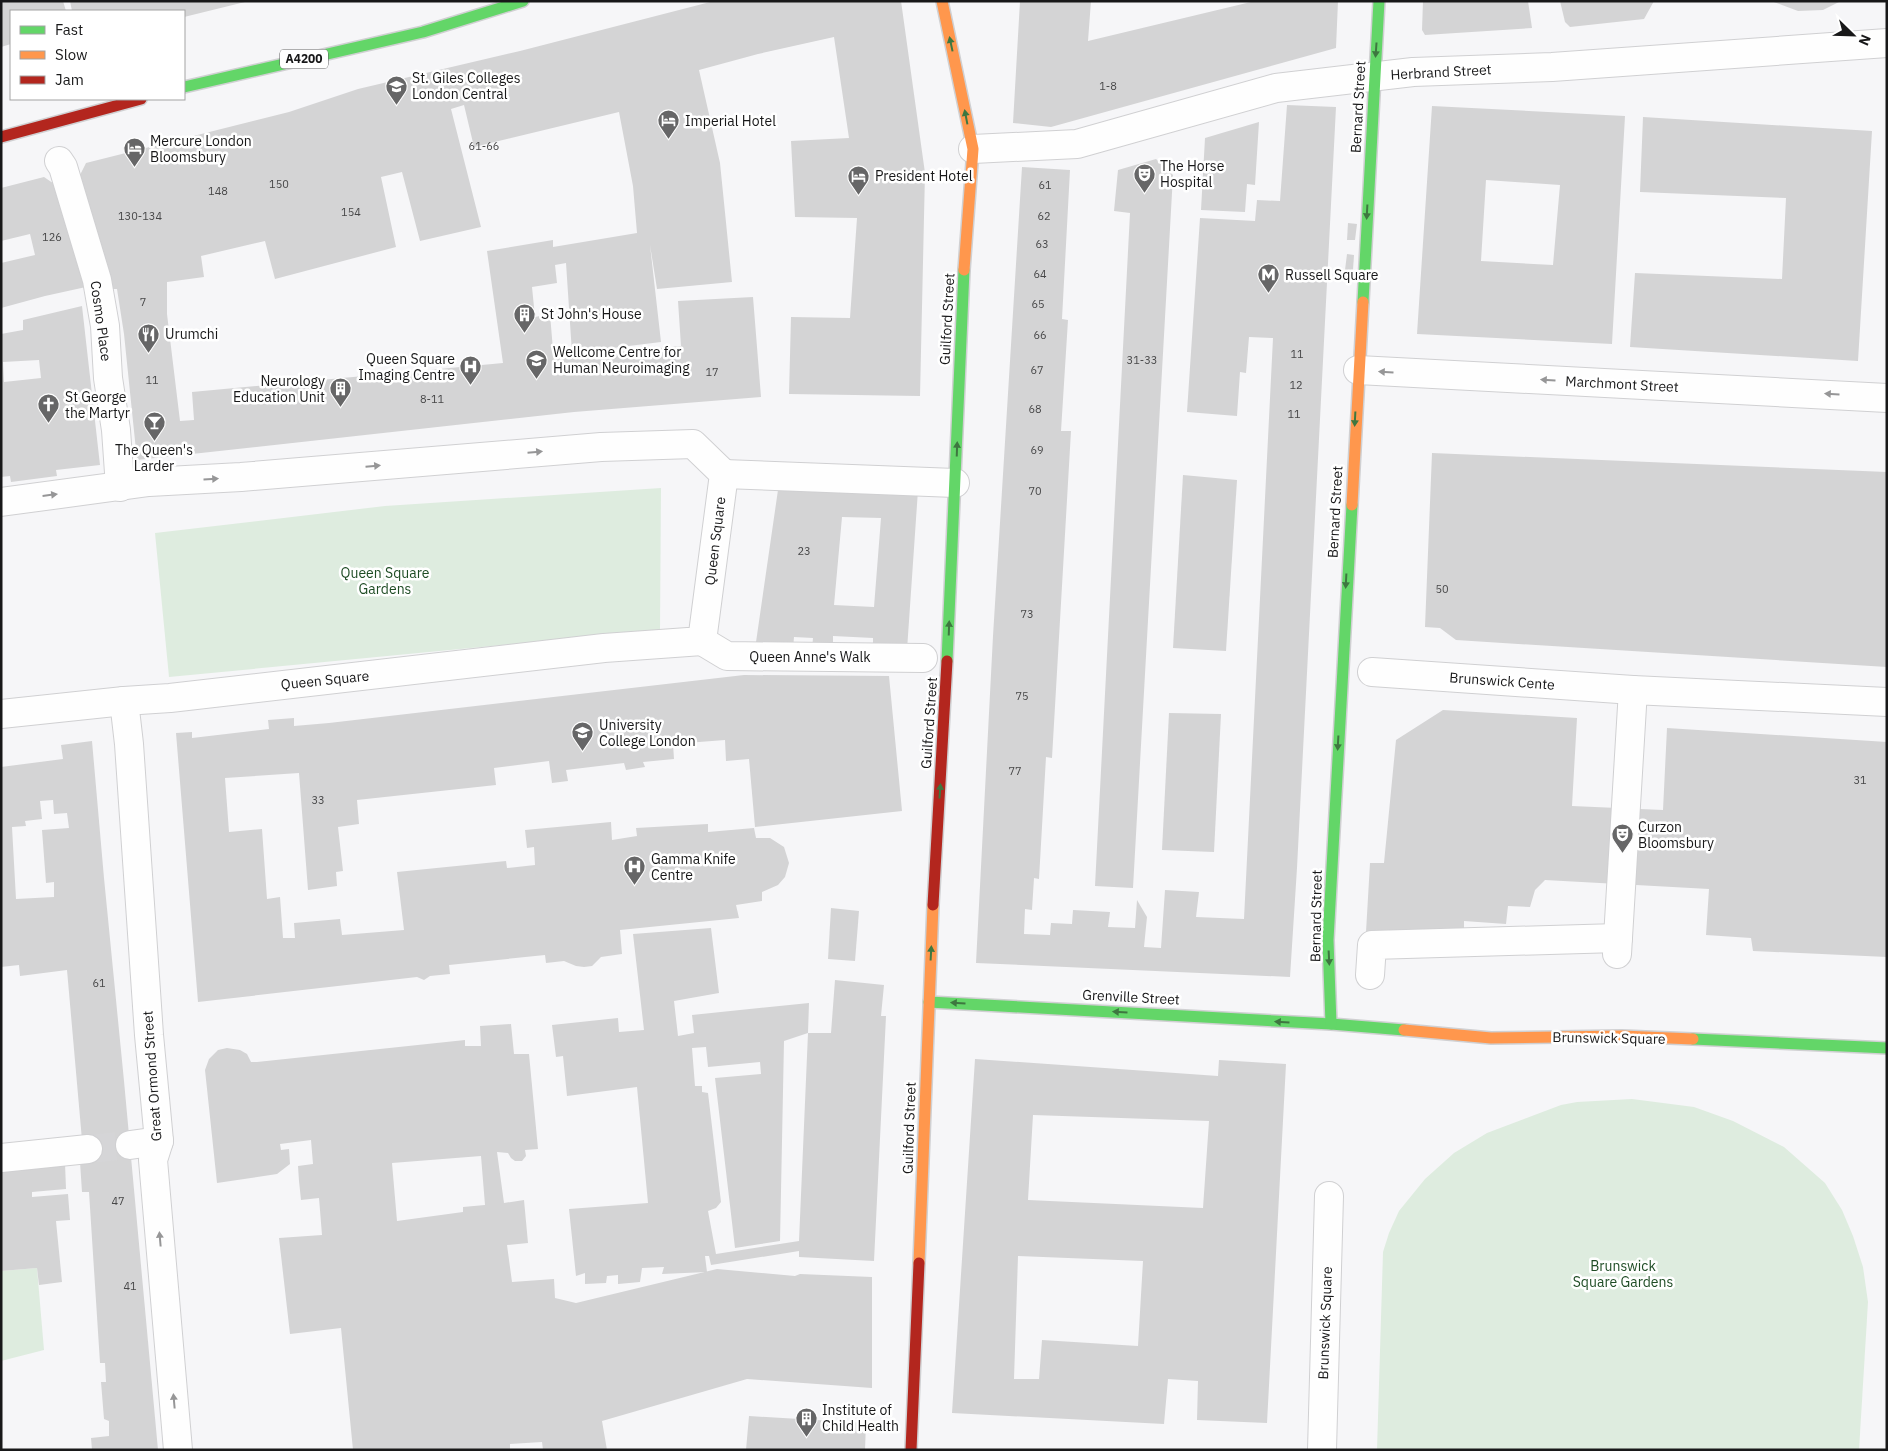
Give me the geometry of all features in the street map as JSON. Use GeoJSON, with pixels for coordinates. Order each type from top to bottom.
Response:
{"type":"FeatureCollection","features":[{"type":"Feature","properties":{"kind":"main road","name":"A4200"},"geometry":{"type":"LineString","coordinates":[[185,87],[423,32],[497,5],[523,1]]}},
{"type":"Feature","properties":{"kind":"main road","name":"Guilford Street"},"geometry":{"type":"LineString","coordinates":[[911,1450],[929,1002],[947,671],[964,274],[973,149],[942,1]]}},
{"type":"Feature","properties":{"kind":"main road","name":"Bernard Street"},"geometry":{"type":"LineString","coordinates":[[1331,1024],[1328,940],[1379,1]]}},
{"type":"Feature","properties":{"kind":"main road"},"geometry":{"type":"LineString","coordinates":[[1,137],[137,100]]}},
{"type":"Feature","properties":{"kind":"main road","name":"Grenville Street"},"geometry":{"type":"LineString","coordinates":[[929,1002],[1331,1024]]}},
{"type":"Feature","properties":{"kind":"main road","name":"Brunswick Square"},"geometry":{"type":"LineString","coordinates":[[1331,1024],[1490,1038],[1622,1036],[1887,1048]]}},
{"type":"Feature","properties":{"kind":"street","name":"Herbrand Street"},"geometry":{"type":"LineString","coordinates":[[973,149],[1030,148],[1077,144],[1276,88],[1413,72],[1552,67],[1887,42]]}},
{"type":"Feature","properties":{"kind":"street","name":"Cosmo Place"},"geometry":{"type":"LineString","coordinates":[[59,161],[63,167],[96,280],[105,326],[108,378],[116,430],[120,487]]}},
{"type":"Feature","properties":{"kind":"street","name":"Marchmont Street"},"geometry":{"type":"LineString","coordinates":[[1358,370],[1887,398]]}},
{"type":"Feature","properties":{"kind":"street"},"geometry":{"type":"LineString","coordinates":[[1,502],[149,482],[241,478],[601,447],[693,444],[724,474],[955,483]]}},
{"type":"Feature","properties":{"kind":"street","name":"Queen Square"},"geometry":{"type":"LineString","coordinates":[[1,714],[170,698],[604,648],[702,641],[724,474]]}},
{"type":"Feature","properties":{"kind":"street","name":"Queen Anne's Walk"},"geometry":{"type":"LineString","coordinates":[[702,641],[727,656],[923,658]]}},
{"type":"Feature","properties":{"kind":"street","name":"Brunswick Cente"},"geometry":{"type":"LineString","coordinates":[[1372,672],[1633,690],[1887,702]]}},
{"type":"Feature","properties":{"kind":"street"},"geometry":{"type":"LineString","coordinates":[[1370,975],[1372,945],[1617,946],[1633,690]]}},
{"type":"Feature","properties":{"kind":"street","name":"Great Ormond Street"},"geometry":{"type":"LineString","coordinates":[[124,701],[129,744],[149,1035],[159,1142],[152,1160],[178,1450]]}},
{"type":"Feature","properties":{"kind":"street"},"geometry":{"type":"LineString","coordinates":[[130,1145],[159,1142]]}},
{"type":"Feature","properties":{"kind":"street"},"geometry":{"type":"LineString","coordinates":[[1,1158],[88,1149]]}},
{"type":"Feature","properties":{"kind":"street","name":"Brunswick Square"},"geometry":{"type":"LineString","coordinates":[[1322,1450],[1329,1196]]}},
{"type":"Feature","properties":{"kind":"green space","name":"Queen Square Gardens"},"geometry":{"type":"Polygon","coordinates":[[[661,488],[660,630],[169,677],[155,533],[385,506],[661,488]]]}},
{"type":"Feature","properties":{"kind":"green space","name":"Brunswick Square Gardens"},"geometry":{"type":"Polygon","coordinates":[[[1632,1099],[1694,1107],[1733,1121],[1784,1147],[1825,1183],[1842,1210],[1853,1236],[1863,1267],[1868,1302],[1859,1450],[1377,1450],[1383,1252],[1399,1211],[1425,1179],[1454,1153],[1487,1133],[1561,1105],[1577,1102],[1632,1099]]]}},
{"type":"Feature","properties":{"kind":"green space"},"geometry":{"type":"Polygon","coordinates":[[[37,1268],[44,1350],[1,1361],[1,1271],[37,1268]]]}},
{"type":"Feature","properties":{"kind":"building"},"geometry":{"type":"Polygon","coordinates":[[[1,1],[63,1],[66,10],[10,10],[10,44],[1,47],[1,1]]]}},
{"type":"Feature","properties":{"kind":"building"},"geometry":{"type":"Polygon","coordinates":[[[70,1],[245,1],[185,17],[185,10],[72,10],[70,1]]]}},
{"type":"Feature","properties":{"kind":"building"},"geometry":{"type":"Polygon","coordinates":[[[714,1],[901,1],[925,173],[920,396],[789,394],[791,317],[850,318],[857,218],[795,217],[791,141],[849,138],[834,37],[758,54],[699,70],[720,163],[732,282],[657,289],[650,245],[661,342],[572,353],[566,263],[555,265],[557,283],[532,287],[535,317],[550,314],[553,350],[566,348],[567,357],[681,346],[678,301],[753,297],[761,397],[574,412],[137,460],[124,334],[117,289],[111,289],[79,177],[86,163],[289,112],[358,89],[520,51],[714,1]],[[464,105],[451,109],[481,227],[420,241],[402,172],[381,177],[396,247],[275,279],[265,241],[201,256],[204,277],[167,282],[167,314],[180,421],[194,420],[192,392],[503,363],[487,251],[553,240],[553,247],[637,233],[633,186],[619,112],[474,147],[464,105]]]}},
{"type":"Feature","properties":{"kind":"building"},"geometry":{"type":"Polygon","coordinates":[[[1020,1],[1091,1],[1088,41],[1255,1],[1338,1],[1336,48],[1051,127],[1013,123],[1020,1]]]}},
{"type":"Feature","properties":{"kind":"building"},"geometry":{"type":"Polygon","coordinates":[[[1423,1],[1528,1],[1532,28],[1425,35],[1422,30],[1423,1]]]}},
{"type":"Feature","properties":{"kind":"building"},"geometry":{"type":"Polygon","coordinates":[[[1560,1],[1654,1],[1644,19],[1570,27],[1565,22],[1560,1]]]}},
{"type":"Feature","properties":{"kind":"building"},"geometry":{"type":"Polygon","coordinates":[[[1771,1],[1841,1],[1823,10],[1798,11],[1771,1]]]}},
{"type":"Feature","properties":{"kind":"building"},"geometry":{"type":"Polygon","coordinates":[[[1287,105],[1336,107],[1290,977],[976,963],[993,636],[1022,167],[1070,170],[1062,319],[1068,320],[1061,431],[1071,431],[1052,758],[1046,757],[1039,879],[1034,878],[1032,910],[1025,909],[1024,934],[1050,935],[1051,923],[1072,924],[1073,910],[1110,912],[1108,927],[1135,928],[1137,900],[1147,917],[1144,947],[1161,948],[1165,890],[1199,892],[1196,917],[1244,919],[1273,338],[1249,337],[1246,373],[1240,372],[1237,416],[1187,412],[1200,218],[1255,221],[1257,200],[1280,201],[1287,105]]]}},
{"type":"Feature","properties":{"kind":"building"},"geometry":{"type":"Polygon","coordinates":[[[1432,106],[1625,116],[1612,344],[1417,334],[1432,106]],[[1486,180],[1481,261],[1553,265],[1560,185],[1486,180]]]}},
{"type":"Feature","properties":{"kind":"building"},"geometry":{"type":"Polygon","coordinates":[[[1643,117],[1872,131],[1858,361],[1630,347],[1635,273],[1782,279],[1786,198],[1640,192],[1643,117]]]}},
{"type":"Feature","properties":{"kind":"building"},"geometry":{"type":"Polygon","coordinates":[[[1259,122],[1255,185],[1247,184],[1245,212],[1201,210],[1205,138],[1259,122]]]}},
{"type":"Feature","properties":{"kind":"building"},"geometry":{"type":"Polygon","coordinates":[[[1156,159],[1173,175],[1133,888],[1095,886],[1130,213],[1114,211],[1118,170],[1156,159]]]}},
{"type":"Feature","properties":{"kind":"building"},"geometry":{"type":"Polygon","coordinates":[[[44,177],[60,188],[86,287],[1,308],[1,263],[35,255],[30,234],[1,241],[1,188],[44,177]]]}},
{"type":"Feature","properties":{"kind":"building"},"geometry":{"type":"Polygon","coordinates":[[[1348,223],[1357,224],[1355,240],[1347,240],[1348,223]]]}},
{"type":"Feature","properties":{"kind":"building"},"geometry":{"type":"Polygon","coordinates":[[[1347,254],[1354,255],[1353,270],[1345,270],[1347,254]]]}},
{"type":"Feature","properties":{"kind":"building","name":"St George the Martyr"},"geometry":{"type":"Polygon","coordinates":[[[82,306],[100,465],[56,470],[57,476],[11,482],[10,476],[1,477],[1,334],[23,330],[23,320],[82,306]],[[39,360],[3,362],[4,382],[41,378],[39,360]]]}},
{"type":"Feature","properties":{"kind":"building"},"geometry":{"type":"Polygon","coordinates":[[[1432,453],[1887,472],[1887,667],[1456,640],[1440,628],[1425,627],[1432,453]]]}},
{"type":"Feature","properties":{"kind":"building"},"geometry":{"type":"Polygon","coordinates":[[[1183,475],[1237,480],[1226,651],[1173,648],[1183,475]]]}},
{"type":"Feature","properties":{"kind":"building"},"geometry":{"type":"Polygon","coordinates":[[[779,483],[918,490],[907,650],[873,649],[873,638],[833,636],[833,649],[812,649],[813,638],[794,637],[793,649],[755,649],[779,483]],[[842,517],[834,605],[874,607],[881,518],[842,517]]]}},
{"type":"Feature","properties":{"kind":"building"},"geometry":{"type":"Polygon","coordinates":[[[744,675],[889,676],[902,811],[755,827],[749,759],[726,761],[725,740],[673,744],[674,759],[643,762],[645,767],[626,770],[624,763],[566,770],[568,781],[552,783],[549,761],[494,768],[496,785],[357,800],[359,824],[338,827],[343,871],[336,872],[337,886],[308,890],[299,773],[225,778],[229,832],[262,829],[267,899],[280,897],[283,938],[295,938],[294,923],[340,919],[342,935],[404,930],[397,872],[506,861],[507,868],[535,865],[534,847],[527,848],[525,830],[611,822],[612,840],[637,836],[636,828],[708,824],[708,832],[754,828],[756,838],[770,838],[784,847],[789,863],[785,877],[778,885],[762,892],[762,901],[736,905],[739,918],[620,930],[622,954],[601,957],[592,966],[576,966],[564,961],[546,963],[545,955],[449,965],[450,974],[430,976],[424,980],[417,977],[198,1002],[176,733],[192,732],[192,738],[269,729],[268,720],[294,718],[294,726],[329,723],[744,675]]]}},
{"type":"Feature","properties":{"kind":"building"},"geometry":{"type":"Polygon","coordinates":[[[1443,710],[1577,718],[1572,806],[1663,810],[1667,728],[1887,742],[1887,957],[1753,951],[1751,938],[1706,935],[1709,889],[1545,880],[1535,890],[1530,907],[1508,906],[1506,924],[1464,921],[1464,939],[1366,932],[1370,863],[1384,863],[1396,740],[1443,710]]]}},
{"type":"Feature","properties":{"kind":"building"},"geometry":{"type":"Polygon","coordinates":[[[1169,713],[1221,714],[1214,852],[1162,850],[1169,713]]]}},
{"type":"Feature","properties":{"kind":"building"},"geometry":{"type":"Polygon","coordinates":[[[92,741],[158,1450],[92,1450],[91,1438],[109,1436],[109,1421],[104,1419],[101,1382],[106,1382],[105,1363],[100,1363],[89,1192],[82,1192],[80,1162],[82,1140],[67,970],[20,976],[19,965],[1,967],[1,767],[63,759],[61,745],[92,741]],[[53,800],[40,801],[42,819],[25,821],[26,826],[12,827],[16,899],[54,897],[54,882],[46,883],[42,830],[69,828],[67,813],[54,814],[53,800]]]}},
{"type":"Feature","properties":{"kind":"building"},"geometry":{"type":"Polygon","coordinates":[[[831,908],[859,911],[855,961],[828,959],[831,908]]]}},
{"type":"Feature","properties":{"kind":"building"},"geometry":{"type":"Polygon","coordinates":[[[711,928],[719,993],[674,1001],[678,1036],[694,1033],[692,1015],[809,1003],[808,1033],[831,1033],[835,980],[884,985],[881,1016],[886,1016],[874,1261],[799,1257],[799,1251],[711,1265],[709,1256],[705,1256],[707,1272],[662,1274],[664,1267],[642,1268],[640,1282],[618,1284],[618,1275],[607,1276],[606,1283],[585,1284],[585,1273],[576,1276],[569,1209],[648,1203],[637,1087],[567,1096],[563,1056],[556,1057],[552,1025],[618,1018],[619,1032],[644,1030],[633,934],[711,928]],[[808,1033],[784,1041],[780,1241],[735,1248],[715,1078],[761,1074],[760,1062],[708,1067],[706,1047],[692,1048],[695,1086],[702,1086],[702,1092],[708,1093],[721,1202],[716,1208],[708,1211],[716,1254],[799,1241],[808,1033]]]}},
{"type":"Feature","properties":{"kind":"building"},"geometry":{"type":"Polygon","coordinates":[[[511,1024],[514,1054],[529,1054],[538,1149],[525,1150],[526,1156],[522,1161],[515,1161],[508,1153],[497,1152],[504,1203],[524,1200],[528,1243],[507,1245],[512,1282],[554,1279],[555,1298],[576,1303],[717,1269],[795,1276],[800,1274],[872,1277],[872,1388],[747,1379],[602,1421],[607,1450],[543,1450],[542,1442],[510,1444],[510,1450],[353,1450],[341,1328],[290,1334],[279,1238],[322,1235],[319,1198],[301,1200],[298,1166],[313,1164],[311,1140],[280,1144],[281,1150],[289,1149],[290,1164],[277,1174],[217,1183],[205,1070],[209,1059],[218,1050],[227,1048],[240,1050],[247,1054],[251,1062],[257,1062],[465,1040],[465,1046],[481,1046],[480,1026],[511,1024]],[[481,1156],[392,1163],[397,1221],[463,1212],[463,1207],[485,1205],[481,1156]]]}},
{"type":"Feature","properties":{"kind":"building"},"geometry":{"type":"Polygon","coordinates":[[[975,1059],[1218,1076],[1219,1060],[1286,1064],[1267,1423],[1197,1420],[1198,1381],[1168,1379],[1164,1424],[952,1413],[975,1059]],[[1033,1115],[1028,1200],[1203,1208],[1209,1121],[1033,1115]],[[1018,1256],[1014,1379],[1039,1379],[1042,1340],[1138,1346],[1143,1261],[1018,1256]]]}},
{"type":"Feature","properties":{"kind":"building"},"geometry":{"type":"Polygon","coordinates":[[[65,1163],[66,1189],[32,1192],[32,1197],[68,1194],[70,1220],[56,1221],[62,1282],[39,1285],[37,1268],[1,1271],[1,1169],[65,1163]]]}},
{"type":"Feature","properties":{"kind":"building","name":"Institute of Child Health"},"geometry":{"type":"Polygon","coordinates":[[[749,1416],[866,1423],[865,1450],[746,1450],[749,1416]]]}},
{"type":"Feature","properties":{"kind":"tunnel"},"geometry":{"type":"LineString","coordinates":[[88,1149],[130,1145]]}},
{"type":"Feature","properties":{"kind":"traffic: fast"},"geometry":{"type":"LineString","coordinates":[[185,87],[423,32],[523,1]]}},
{"type":"Feature","properties":{"kind":"traffic: fast"},"geometry":{"type":"LineString","coordinates":[[1363,302],[1379,1]]}},
{"type":"Feature","properties":{"kind":"traffic: fast"},"geometry":{"type":"LineString","coordinates":[[947,661],[964,270]]}},
{"type":"Feature","properties":{"kind":"traffic: fast"},"geometry":{"type":"LineString","coordinates":[[1331,1024],[1328,940],[1352,505]]}},
{"type":"Feature","properties":{"kind":"traffic: fast"},"geometry":{"type":"LineString","coordinates":[[929,1002],[1331,1024],[1404,1030]]}},
{"type":"Feature","properties":{"kind":"traffic: fast"},"geometry":{"type":"LineString","coordinates":[[1693,1039],[1887,1048]]}},
{"type":"Feature","properties":{"kind":"traffic: slow"},"geometry":{"type":"LineString","coordinates":[[942,1],[973,149],[964,270]]}},
{"type":"Feature","properties":{"kind":"traffic: slow"},"geometry":{"type":"LineString","coordinates":[[1352,505],[1363,302]]}},
{"type":"Feature","properties":{"kind":"traffic: slow"},"geometry":{"type":"LineString","coordinates":[[919,1263],[933,905]]}},
{"type":"Feature","properties":{"kind":"traffic: slow"},"geometry":{"type":"LineString","coordinates":[[1404,1030],[1491,1038],[1622,1036],[1693,1039]]}},
{"type":"Feature","properties":{"kind":"traffic: jam"},"geometry":{"type":"LineString","coordinates":[[1,137],[137,100]]}},
{"type":"Feature","properties":{"kind":"traffic: jam"},"geometry":{"type":"LineString","coordinates":[[933,905],[947,661]]}},
{"type":"Feature","properties":{"kind":"traffic: jam"},"geometry":{"type":"LineString","coordinates":[[911,1450],[919,1263]]}},
{"type":"Feature","properties":{"kind":"place","name":"St. Giles Colleges London Central"},"geometry":{"type":"Point","coordinates":[396,105]}},
{"type":"Feature","properties":{"kind":"place","name":"Imperial Hotel"},"geometry":{"type":"Point","coordinates":[669,140]}},
{"type":"Feature","properties":{"kind":"place","name":"Mercure London Bloomsbury"},"geometry":{"type":"Point","coordinates":[134,168]}},
{"type":"Feature","properties":{"kind":"place","name":"The Horse Hospital"},"geometry":{"type":"Point","coordinates":[1144,193]}},
{"type":"Feature","properties":{"kind":"place","name":"President Hotel"},"geometry":{"type":"Point","coordinates":[859,195]}},
{"type":"Feature","properties":{"kind":"place","name":"Russell Square"},"geometry":{"type":"Point","coordinates":[1269,294]}},
{"type":"Feature","properties":{"kind":"place","name":"St John's House"},"geometry":{"type":"Point","coordinates":[525,333]}},
{"type":"Feature","properties":{"kind":"place","name":"Urumchi"},"geometry":{"type":"Point","coordinates":[149,353]}},
{"type":"Feature","properties":{"kind":"place","name":"Wellcome Centre for Human Neuroimaging"},"geometry":{"type":"Point","coordinates":[537,379]}},
{"type":"Feature","properties":{"kind":"place","name":"Queen Square Imaging Centre"},"geometry":{"type":"Point","coordinates":[471,386]}},
{"type":"Feature","properties":{"kind":"place","name":"Neurology Education Unit"},"geometry":{"type":"Point","coordinates":[341,408]}},
{"type":"Feature","properties":{"kind":"place","name":"St George the Martyr"},"geometry":{"type":"Point","coordinates":[49,424]}},
{"type":"Feature","properties":{"kind":"place","name":"The Queen's Larder"},"geometry":{"type":"Point","coordinates":[154,441]}},
{"type":"Feature","properties":{"kind":"place","name":"University College London"},"geometry":{"type":"Point","coordinates":[583,752]}},
{"type":"Feature","properties":{"kind":"place","name":"Curzon Bloomsbury"},"geometry":{"type":"Point","coordinates":[1622,854]}},
{"type":"Feature","properties":{"kind":"place","name":"Gamma Knife Centre"},"geometry":{"type":"Point","coordinates":[635,886]}},
{"type":"Feature","properties":{"kind":"place","name":"Institute of Child Health"},"geometry":{"type":"Point","coordinates":[806,1437]}}]}
